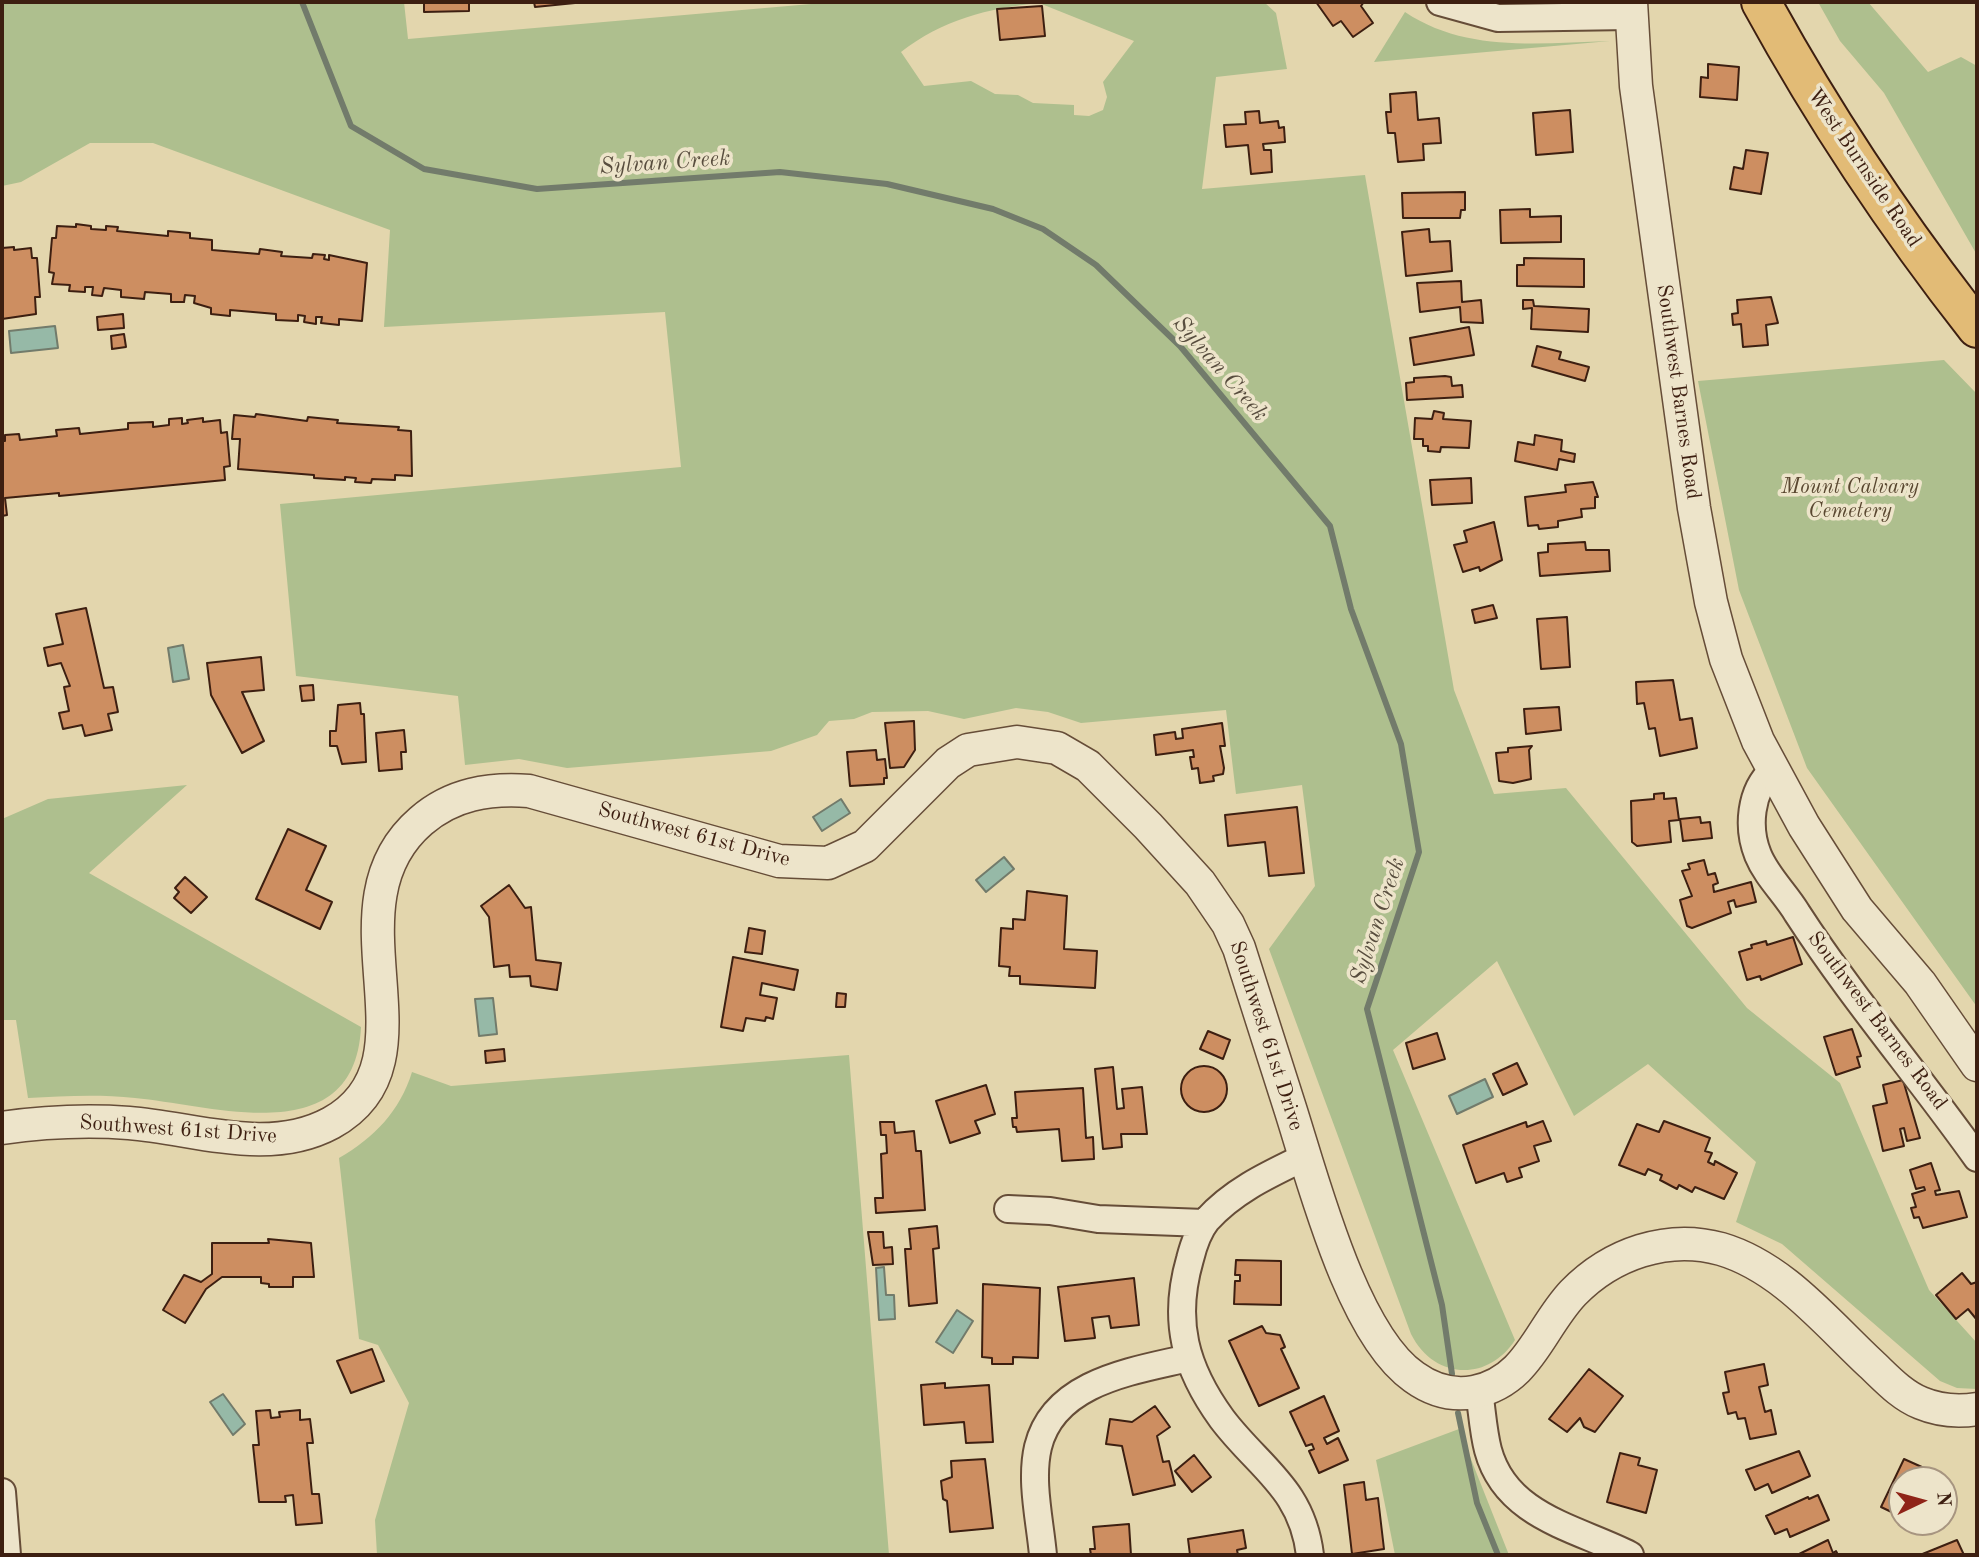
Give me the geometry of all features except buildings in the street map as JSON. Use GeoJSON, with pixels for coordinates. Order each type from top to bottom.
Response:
{"type":"FeatureCollection","features":[{"type":"Feature","properties":{"kind":"main road","name":"West Burnside Road"},"geometry":{"type":"LineString","coordinates":[[1762,2],[1796,67],[1848,148],[1977,328]]}},
{"type":"Feature","properties":{"kind":"street"},"geometry":{"type":"LineString","coordinates":[[1440,2],[1498,18],[1631,9]]}},
{"type":"Feature","properties":{"kind":"street","name":"Southwest Barnes Road"},"geometry":{"type":"LineString","coordinates":[[1631,9],[1637,98],[1704,569],[1729,668],[1772,771],[1857,909],[1920,983],[1977,1065]]}},
{"type":"Feature","properties":{"kind":"street","name":"Southwest 61st Drive"},"geometry":{"type":"LineString","coordinates":[[2,1128],[108,1122],[264,1140],[300,1134],[334,1121],[363,1093],[381,1054],[384,1032],[377,905],[387,863],[403,838],[416,825],[456,799],[490,791],[529,791],[779,860],[828,863],[843,859],[865,846],[958,755],[978,747],[1017,742],[1056,748],[1088,766],[1148,825],[1215,904],[1239,948],[1305,1157],[1354,1289],[1387,1351],[1411,1375],[1440,1391],[1465,1394],[1498,1384],[1519,1370],[1570,1296],[1601,1269],[1645,1249],[1684,1244],[1732,1253],[1764,1269],[1807,1303],[1904,1394],[1947,1411],[1977,1409]]}},
{"type":"Feature","properties":{"kind":"street","name":"Southwest Barnes Road"},"geometry":{"type":"LineString","coordinates":[[1772,771],[1763,780],[1755,796],[1752,812],[1758,854],[1824,957],[1919,1076],[1977,1158]]}},
{"type":"Feature","properties":{"kind":"street"},"geometry":{"type":"LineString","coordinates":[[1305,1157],[1253,1183],[1205,1223],[1192,1251],[1181,1299],[1181,1323],[1188,1358],[1206,1396],[1224,1421],[1290,1495],[1308,1537],[1310,1555]]}},
{"type":"Feature","properties":{"kind":"street"},"geometry":{"type":"LineString","coordinates":[[1008,1209],[1050,1211],[1098,1219],[1205,1223]]}},
{"type":"Feature","properties":{"kind":"street"},"geometry":{"type":"LineString","coordinates":[[1043,1555],[1036,1474],[1038,1447],[1048,1421],[1067,1402],[1110,1377],[1188,1358]]}},
{"type":"Feature","properties":{"kind":"street"},"geometry":{"type":"LineString","coordinates":[[1479,1391],[1488,1452],[1502,1480],[1519,1502],[1539,1515],[1630,1555]]}},
{"type":"Feature","properties":{"kind":"street"},"geometry":{"type":"LineString","coordinates":[[2,1492],[7,1555]]}},
{"type":"Feature","properties":{"kind":"green space"},"geometry":{"type":"Polygon","coordinates":[[[2,2],[404,2],[408,39],[834,2],[1264,2],[1276,13],[1287,69],[1216,77],[1202,189],[1365,175],[1454,690],[1494,794],[1566,788],[1747,1008],[1840,1083],[1929,1290],[1977,1343],[1977,1389],[1957,1388],[1940,1381],[1782,1244],[1736,1222],[1756,1162],[1648,1064],[1574,1116],[1497,961],[1393,1050],[1515,1340],[1504,1354],[1476,1369],[1447,1367],[1433,1360],[1411,1334],[1269,949],[1315,886],[1302,785],[1236,794],[1226,710],[1081,723],[1048,712],[1016,708],[964,719],[928,711],[872,712],[854,719],[829,721],[817,735],[771,751],[567,768],[519,759],[465,765],[458,696],[296,676],[280,504],[681,467],[665,312],[384,327],[390,230],[153,143],[90,143],[21,182],[2,186],[2,2]],[[1039,3],[966,17],[933,32],[901,52],[924,86],[971,81],[995,94],[1018,95],[1033,103],[1074,105],[1074,115],[1089,116],[1103,110],[1107,97],[1103,82],[1134,41],[1039,3]]]}},
{"type":"Feature","properties":{"kind":"green space"},"geometry":{"type":"Polygon","coordinates":[[[1818,2],[1868,2],[1928,72],[1961,57],[1977,66],[1977,255],[1884,93],[1840,41],[1818,2]]]}},
{"type":"Feature","properties":{"kind":"green space"},"geometry":{"type":"Polygon","coordinates":[[[1405,12],[1428,25],[1478,40],[1530,44],[1610,41],[1374,62],[1405,12]]]}},
{"type":"Feature","properties":{"kind":"green space","name":"Mount Calvary Cemetery"},"geometry":{"type":"Polygon","coordinates":[[[1944,360],[1977,394],[1977,1007],[1807,768],[1739,590],[1698,381],[1944,360]]]}},
{"type":"Feature","properties":{"kind":"green space"},"geometry":{"type":"Polygon","coordinates":[[[187,785],[89,873],[361,1027],[353,1067],[334,1092],[307,1107],[275,1112],[239,1112],[122,1097],[28,1098],[16,1020],[2,1020],[2,819],[48,799],[187,785]]]}},
{"type":"Feature","properties":{"kind":"green space"},"geometry":{"type":"Polygon","coordinates":[[[849,1055],[889,1555],[377,1555],[375,1520],[409,1403],[378,1345],[359,1339],[339,1158],[363,1142],[384,1122],[400,1099],[412,1072],[451,1086],[849,1055]]]}},
{"type":"Feature","properties":{"kind":"green space"},"geometry":{"type":"Polygon","coordinates":[[[1459,1429],[1509,1555],[1395,1555],[1376,1460],[1459,1429]]]}},
{"type":"Feature","properties":{"kind":"shaded area"},"geometry":{"type":"Polygon","coordinates":[[[55,326],[58,348],[11,353],[9,331],[55,326]]]}},
{"type":"Feature","properties":{"kind":"shaded area"},"geometry":{"type":"Polygon","coordinates":[[[183,645],[189,679],[173,682],[168,648],[183,645]]]}},
{"type":"Feature","properties":{"kind":"shaded area"},"geometry":{"type":"Polygon","coordinates":[[[841,799],[850,813],[822,831],[813,817],[841,799]]]}},
{"type":"Feature","properties":{"kind":"shaded area"},"geometry":{"type":"Polygon","coordinates":[[[1004,857],[1014,869],[986,892],[976,880],[1004,857]]]}},
{"type":"Feature","properties":{"kind":"shaded area"},"geometry":{"type":"Polygon","coordinates":[[[493,998],[497,1034],[479,1036],[475,999],[493,998]]]}},
{"type":"Feature","properties":{"kind":"shaded area"},"geometry":{"type":"Polygon","coordinates":[[[1485,1079],[1493,1097],[1457,1114],[1449,1096],[1485,1079]]]}},
{"type":"Feature","properties":{"kind":"shaded area"},"geometry":{"type":"Polygon","coordinates":[[[884,1267],[886,1295],[894,1295],[895,1319],[879,1320],[876,1268],[884,1267]]]}},
{"type":"Feature","properties":{"kind":"shaded area"},"geometry":{"type":"Polygon","coordinates":[[[957,1310],[973,1321],[953,1353],[936,1342],[957,1310]]]}},
{"type":"Feature","properties":{"kind":"shaded area"},"geometry":{"type":"Polygon","coordinates":[[[223,1394],[245,1424],[233,1435],[210,1402],[223,1394]]]}},
{"type":"Feature","properties":{"kind":"waterway","name":"Sylvan Creek"},"geometry":{"type":"LineString","coordinates":[[302,2],[351,126],[424,169],[537,189],[780,172],[887,184],[993,209],[1043,229],[1096,265],[1180,346],[1330,526],[1351,609],[1401,744],[1419,852],[1367,1009],[1442,1305],[1452,1374]]}},
{"type":"Feature","properties":{"kind":"waterway","name":"Sylvan Creek"},"geometry":{"type":"LineString","coordinates":[[1458,1413],[1477,1503],[1498,1555]]}}]}
